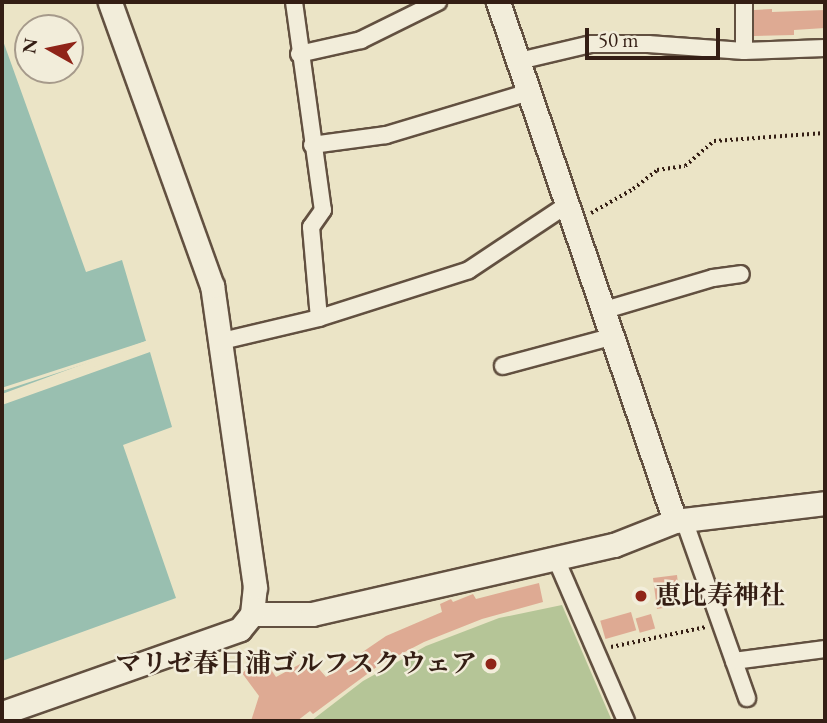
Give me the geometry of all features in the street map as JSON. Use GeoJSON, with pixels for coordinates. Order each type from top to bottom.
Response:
{"type":"FeatureCollection","features":[{"type":"Feature","properties":{"kind":"street"},"geometry":{"type":"LineString","coordinates":[[2,713],[240,629],[252,614],[255,587],[222,341],[212,286],[110,2]]}},
{"type":"Feature","properties":{"kind":"street"},"geometry":{"type":"LineString","coordinates":[[294,2],[299,54],[323,210],[311,227],[319,318]]}},
{"type":"Feature","properties":{"kind":"street"},"geometry":{"type":"LineString","coordinates":[[299,54],[360,40],[438,2]]}},
{"type":"Feature","properties":{"kind":"street"},"geometry":{"type":"LineString","coordinates":[[498,2],[679,521],[721,624],[747,698]]}},
{"type":"Feature","properties":{"kind":"street"},"geometry":{"type":"LineString","coordinates":[[744,2],[744,51]]}},
{"type":"Feature","properties":{"kind":"street"},"geometry":{"type":"LineString","coordinates":[[519,61],[591,44],[648,44],[744,51],[825,48]]}},
{"type":"Feature","properties":{"kind":"street"},"geometry":{"type":"LineString","coordinates":[[312,145],[386,135],[529,92]]}},
{"type":"Feature","properties":{"kind":"street"},"geometry":{"type":"LineString","coordinates":[[222,341],[319,318],[469,270],[570,213]]}},
{"type":"Feature","properties":{"kind":"street"},"geometry":{"type":"LineString","coordinates":[[605,310],[713,278],[740,274]]}},
{"type":"Feature","properties":{"kind":"street"},"geometry":{"type":"LineString","coordinates":[[503,366],[614,336]]}},
{"type":"Feature","properties":{"kind":"street"},"geometry":{"type":"LineString","coordinates":[[252,614],[312,614],[614,545],[679,521],[825,503]]}},
{"type":"Feature","properties":{"kind":"street"},"geometry":{"type":"LineString","coordinates":[[556,559],[626,721]]}},
{"type":"Feature","properties":{"kind":"street"},"geometry":{"type":"LineString","coordinates":[[734,661],[825,649]]}},
{"type":"Feature","properties":{"kind":"path"},"geometry":{"type":"LineString","coordinates":[[570,213],[633,189],[657,170],[685,166],[714,141],[825,133]]}},
{"type":"Feature","properties":{"kind":"path"},"geometry":{"type":"LineString","coordinates":[[595,650],[721,624]]}},
{"type":"Feature","properties":{"kind":"shaded area"},"geometry":{"type":"Polygon","coordinates":[[[2,38],[14,71],[14,84],[19,84],[86,272],[122,260],[146,341],[2,394],[2,38]]]}},
{"type":"Feature","properties":{"kind":"shaded area"},"geometry":{"type":"Polygon","coordinates":[[[150,352],[172,427],[123,445],[176,598],[2,661],[2,405],[150,352]]]}},
{"type":"Feature","properties":{"kind":"shaded area","name":"マリゼ春日浦ゴルフスクウェア"},"geometry":{"type":"Polygon","coordinates":[[[562,605],[612,721],[311,721],[363,681],[426,646],[499,618],[562,605]]]}},
{"type":"Feature","properties":{"kind":"pier"},"geometry":{"type":"Polygon","coordinates":[[[146,341],[147,344],[2,391],[2,388],[146,341]]]}},
{"type":"Feature","properties":{"kind":"pier"},"geometry":{"type":"Polygon","coordinates":[[[148,349],[149,352],[2,400],[2,396],[148,349]]]}},
{"type":"Feature","properties":{"kind":"building"},"geometry":{"type":"Polygon","coordinates":[[[772,9],[772,12],[825,10],[825,28],[794,30],[794,35],[754,36],[754,10],[772,9]]]}},
{"type":"Feature","properties":{"kind":"building"},"geometry":{"type":"Polygon","coordinates":[[[677,575],[679,593],[674,593],[675,606],[657,609],[653,578],[677,575]]]}},
{"type":"Feature","properties":{"kind":"building"},"geometry":{"type":"Polygon","coordinates":[[[539,583],[543,602],[482,619],[424,642],[378,666],[313,714],[310,711],[297,721],[251,721],[259,696],[242,673],[263,658],[276,677],[304,662],[313,662],[326,677],[386,636],[442,612],[440,604],[451,599],[453,602],[473,594],[476,599],[539,583]]]}},
{"type":"Feature","properties":{"kind":"building"},"geometry":{"type":"Polygon","coordinates":[[[631,612],[636,630],[605,639],[600,621],[631,612]]]}},
{"type":"Feature","properties":{"kind":"building"},"geometry":{"type":"Polygon","coordinates":[[[651,614],[655,628],[640,633],[636,618],[651,614]]]}},
{"type":"Feature","properties":{"kind":"place","name":"恵比寿神社"},"geometry":{"type":"Point","coordinates":[641,596]}},
{"type":"Feature","properties":{"kind":"place","name":"マリゼ春日浦ゴルフスクウェア"},"geometry":{"type":"Point","coordinates":[491,664]}}]}
